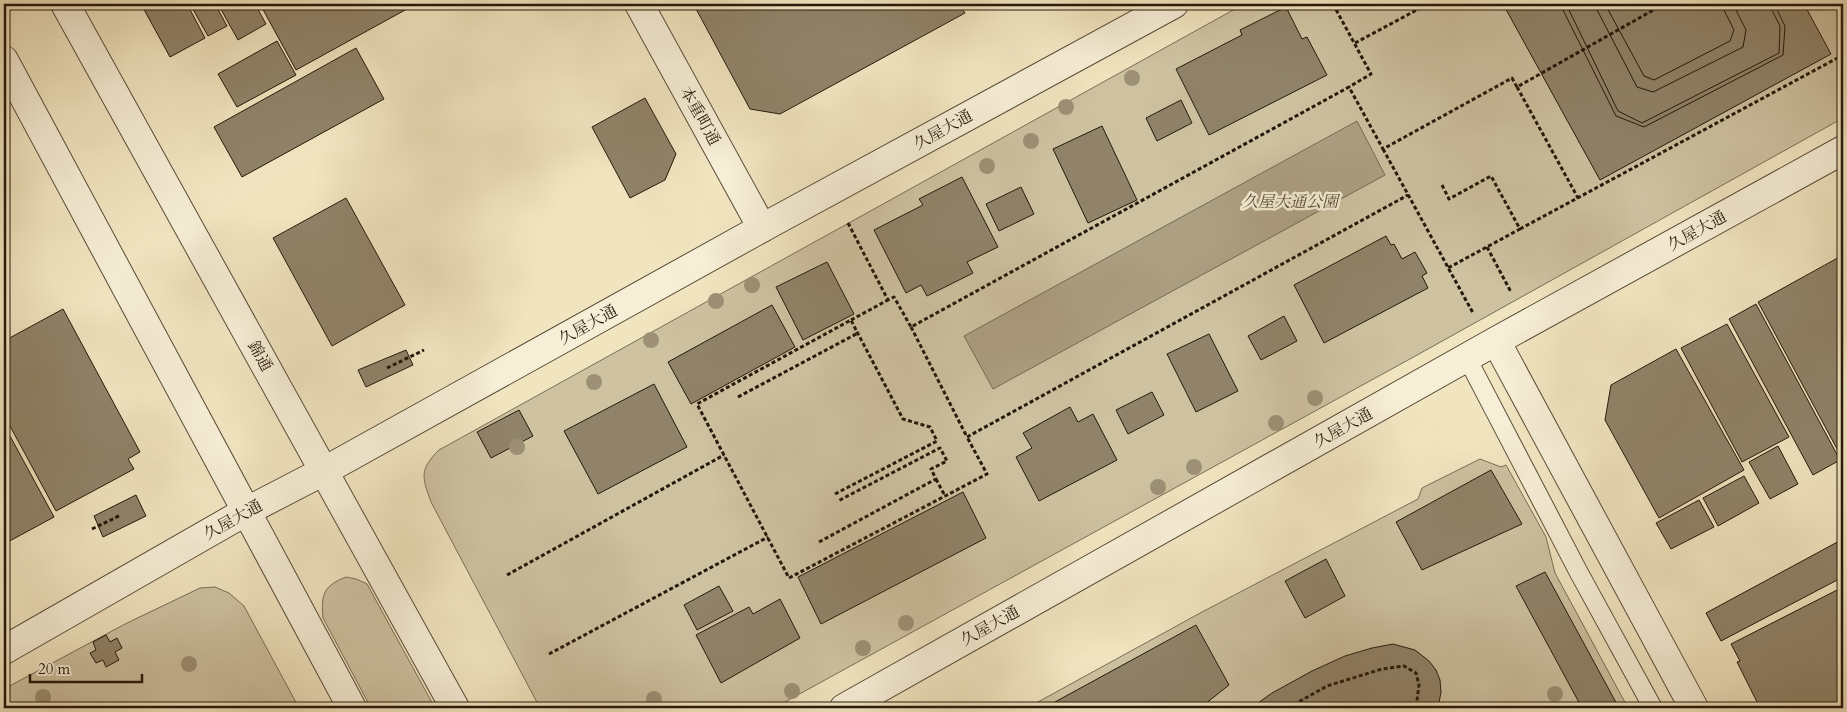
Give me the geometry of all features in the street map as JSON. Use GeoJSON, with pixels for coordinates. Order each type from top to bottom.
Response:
{"type":"FeatureCollection","features":[{"type":"Feature","properties":{"kind":"street","name":"錦通"},"geometry":{"type":"LineString","coordinates":[[65,4],[455,708]]}},
{"type":"Feature","properties":{"kind":"street","name":"本重町通"},"geometry":{"type":"LineString","coordinates":[[638,4],[762,228]]}},
{"type":"Feature","properties":{"kind":"street","name":"久屋大通"},"geometry":{"type":"LineString","coordinates":[[4,650],[245,512],[324,471],[762,228],[1174,4]]}},
{"type":"Feature","properties":{"kind":"street"},"geometry":{"type":"LineString","coordinates":[[4,60],[245,512],[352,708]]}},
{"type":"Feature","properties":{"kind":"street","name":"久屋大通"},"geometry":{"type":"LineString","coordinates":[[844,708],[1496,341],[1843,150]]}},
{"type":"Feature","properties":{"kind":"street"},"geometry":{"type":"LineString","coordinates":[[1496,341],[1694,708]]}},
{"type":"Feature","properties":{"kind":"lane"},"geometry":{"type":"LineString","coordinates":[[1467,358],[1578,571],[1654,708]]}},
{"type":"Feature","properties":{"kind":"path"},"geometry":{"type":"LineString","coordinates":[[911,327],[1371,74],[1333,4]]}},
{"type":"Feature","properties":{"kind":"path"},"geometry":{"type":"LineString","coordinates":[[1355,43],[1428,4]]}},
{"type":"Feature","properties":{"kind":"path"},"geometry":{"type":"LineString","coordinates":[[1517,86],[1664,4]]}},
{"type":"Feature","properties":{"kind":"path"},"geometry":{"type":"LineString","coordinates":[[1835,4],[1843,20]]}},
{"type":"Feature","properties":{"kind":"path"},"geometry":{"type":"LineString","coordinates":[[1448,268],[1843,55]]}},
{"type":"Feature","properties":{"kind":"path"},"geometry":{"type":"LineString","coordinates":[[1383,149],[1512,78],[1578,198]]}},
{"type":"Feature","properties":{"kind":"path"},"geometry":{"type":"LineString","coordinates":[[1349,87],[1473,313]]}},
{"type":"Feature","properties":{"kind":"path"},"geometry":{"type":"LineString","coordinates":[[1442,185],[1449,199],[1491,176],[1520,229]]}},
{"type":"Feature","properties":{"kind":"path"},"geometry":{"type":"LineString","coordinates":[[967,437],[1408,195]]}},
{"type":"Feature","properties":{"kind":"path"},"geometry":{"type":"LineString","coordinates":[[848,223],[888,300]]}},
{"type":"Feature","properties":{"kind":"path"},"geometry":{"type":"LineString","coordinates":[[1487,248],[1511,292]]}},
{"type":"Feature","properties":{"kind":"path"},"geometry":{"type":"LineString","coordinates":[[894,297],[987,474],[789,578],[697,404],[888,300],[894,297]]}},
{"type":"Feature","properties":{"kind":"path"},"geometry":{"type":"LineString","coordinates":[[851,320],[903,419],[930,427],[947,461],[931,470],[945,496]]}},
{"type":"Feature","properties":{"kind":"path"},"geometry":{"type":"LineString","coordinates":[[738,397],[857,332]]}},
{"type":"Feature","properties":{"kind":"path"},"geometry":{"type":"LineString","coordinates":[[387,368],[424,350]]}},
{"type":"Feature","properties":{"kind":"path"},"geometry":{"type":"LineString","coordinates":[[835,494],[937,441]]}},
{"type":"Feature","properties":{"kind":"path"},"geometry":{"type":"LineString","coordinates":[[838,501],[940,448]]}},
{"type":"Feature","properties":{"kind":"path"},"geometry":{"type":"LineString","coordinates":[[507,575],[724,455]]}},
{"type":"Feature","properties":{"kind":"path"},"geometry":{"type":"LineString","coordinates":[[819,542],[936,479]]}},
{"type":"Feature","properties":{"kind":"path"},"geometry":{"type":"LineString","coordinates":[[92,529],[121,515]]}},
{"type":"Feature","properties":{"kind":"path"},"geometry":{"type":"LineString","coordinates":[[549,654],[768,537]]}},
{"type":"Feature","properties":{"kind":"path"},"geometry":{"type":"LineString","coordinates":[[1288,708],[1327,686],[1382,669],[1404,666],[1416,673],[1419,685],[1416,708]]}},
{"type":"Feature","properties":{"kind":"green space","name":"久屋大通公園"},"geometry":{"type":"Polygon","coordinates":[[[1244,4],[1843,4],[1843,118],[1419,354],[774,708],[540,708],[431,502],[424,474],[428,463],[439,450],[1244,4]]]}},
{"type":"Feature","properties":{"kind":"green space"},"geometry":{"type":"Polygon","coordinates":[[[1480,459],[1501,467],[1506,465],[1546,537],[1555,573],[1628,708],[1027,708],[1202,612],[1418,499],[1422,488],[1480,459]]]}},
{"type":"Feature","properties":{"kind":"green space"},"geometry":{"type":"Polygon","coordinates":[[[346,577],[367,584],[435,708],[371,708],[323,618],[323,597],[325,592],[332,584],[346,577]]]}},
{"type":"Feature","properties":{"kind":"green space"},"geometry":{"type":"Polygon","coordinates":[[[215,587],[229,593],[244,606],[299,708],[4,708],[4,689],[125,624],[200,588],[215,587]]]}},
{"type":"Feature","properties":{"kind":"shaded area"},"geometry":{"type":"Polygon","coordinates":[[[1357,121],[1385,175],[993,389],[964,336],[1357,121]]]}},
{"type":"Feature","properties":{"kind":"building"},"geometry":{"type":"Polygon","coordinates":[[[141,4],[187,4],[205,38],[170,57],[141,4]]]}},
{"type":"Feature","properties":{"kind":"building"},"geometry":{"type":"Polygon","coordinates":[[[190,4],[215,4],[227,26],[208,36],[190,4]]]}},
{"type":"Feature","properties":{"kind":"building"},"geometry":{"type":"Polygon","coordinates":[[[218,4],[255,4],[266,24],[238,40],[218,4]]]}},
{"type":"Feature","properties":{"kind":"building"},"geometry":{"type":"Polygon","coordinates":[[[260,4],[416,4],[296,70],[260,4]]]}},
{"type":"Feature","properties":{"kind":"building"},"geometry":{"type":"Polygon","coordinates":[[[701,4],[959,4],[965,13],[780,114],[750,109],[695,7],[701,4]]]}},
{"type":"Feature","properties":{"kind":"building"},"geometry":{"type":"Polygon","coordinates":[[[1503,4],[1804,4],[1831,54],[1600,180],[1503,4]]]}},
{"type":"Feature","properties":{"kind":"building"},"geometry":{"type":"Polygon","coordinates":[[[1560,4],[1774,4],[1785,26],[1783,55],[1644,127],[1616,116],[1560,4]]]}},
{"type":"Feature","properties":{"kind":"building"},"geometry":{"type":"Polygon","coordinates":[[[1566,4],[1769,4],[1780,26],[1779,53],[1642,123],[1618,111],[1566,4]]]}},
{"type":"Feature","properties":{"kind":"building"},"geometry":{"type":"Polygon","coordinates":[[[1594,4],[1733,4],[1746,30],[1743,47],[1653,92],[1637,87],[1594,4]]]}},
{"type":"Feature","properties":{"kind":"building"},"geometry":{"type":"Polygon","coordinates":[[[1605,4],[1721,4],[1734,30],[1730,41],[1654,80],[1644,76],[1605,4]]]}},
{"type":"Feature","properties":{"kind":"building"},"geometry":{"type":"Polygon","coordinates":[[[1286,7],[1302,39],[1307,37],[1327,75],[1209,135],[1176,69],[1242,35],[1240,30],[1286,7]]]}},
{"type":"Feature","properties":{"kind":"building"},"geometry":{"type":"Polygon","coordinates":[[[277,41],[296,75],[237,107],[218,74],[277,41]]]}},
{"type":"Feature","properties":{"kind":"building"},"geometry":{"type":"Polygon","coordinates":[[[356,48],[384,99],[242,177],[214,127],[356,48]]]}},
{"type":"Feature","properties":{"kind":"building"},"geometry":{"type":"Polygon","coordinates":[[[645,98],[676,154],[665,180],[630,198],[592,127],[645,98]]]}},
{"type":"Feature","properties":{"kind":"building"},"geometry":{"type":"Polygon","coordinates":[[[1181,100],[1192,123],[1157,141],[1146,118],[1181,100]]]}},
{"type":"Feature","properties":{"kind":"building"},"geometry":{"type":"Polygon","coordinates":[[[1102,126],[1137,200],[1088,223],[1053,149],[1102,126]]]}},
{"type":"Feature","properties":{"kind":"building"},"geometry":{"type":"Polygon","coordinates":[[[962,177],[998,247],[967,262],[973,273],[927,296],[921,285],[906,293],[874,230],[923,205],[919,199],[962,177]]]}},
{"type":"Feature","properties":{"kind":"building"},"geometry":{"type":"Polygon","coordinates":[[[1021,187],[1034,214],[999,231],[986,204],[1021,187]]]}},
{"type":"Feature","properties":{"kind":"building"},"geometry":{"type":"Polygon","coordinates":[[[346,198],[405,305],[332,346],[273,238],[346,198]]]}},
{"type":"Feature","properties":{"kind":"building"},"geometry":{"type":"Polygon","coordinates":[[[1386,236],[1391,245],[1394,244],[1402,259],[1415,252],[1427,273],[1422,276],[1428,288],[1324,343],[1294,285],[1386,236]]]}},
{"type":"Feature","properties":{"kind":"building"},"geometry":{"type":"Polygon","coordinates":[[[1843,255],[1843,460],[1758,302],[1843,255]]]}},
{"type":"Feature","properties":{"kind":"building"},"geometry":{"type":"Polygon","coordinates":[[[827,262],[854,314],[803,340],[776,287],[827,262]]]}},
{"type":"Feature","properties":{"kind":"building"},"geometry":{"type":"Polygon","coordinates":[[[1756,304],[1840,460],[1813,475],[1729,319],[1756,304]]]}},
{"type":"Feature","properties":{"kind":"building"},"geometry":{"type":"Polygon","coordinates":[[[772,305],[795,347],[691,404],[668,362],[772,305]]]}},
{"type":"Feature","properties":{"kind":"building"},"geometry":{"type":"Polygon","coordinates":[[[63,309],[140,452],[128,459],[134,469],[56,511],[4,415],[4,349],[8,347],[4,341],[63,309]]]}},
{"type":"Feature","properties":{"kind":"building"},"geometry":{"type":"Polygon","coordinates":[[[1284,316],[1297,341],[1261,360],[1248,336],[1284,316]]]}},
{"type":"Feature","properties":{"kind":"building"},"geometry":{"type":"Polygon","coordinates":[[[1727,324],[1789,437],[1742,462],[1681,348],[1727,324]]]}},
{"type":"Feature","properties":{"kind":"building"},"geometry":{"type":"Polygon","coordinates":[[[1209,334],[1238,391],[1196,412],[1167,354],[1209,334]]]}},
{"type":"Feature","properties":{"kind":"building"},"geometry":{"type":"Polygon","coordinates":[[[1676,349],[1744,470],[1659,518],[1605,420],[1611,385],[1676,349]]]}},
{"type":"Feature","properties":{"kind":"building"},"geometry":{"type":"Polygon","coordinates":[[[406,350],[413,365],[366,387],[358,370],[406,350]]]}},
{"type":"Feature","properties":{"kind":"building"},"geometry":{"type":"Polygon","coordinates":[[[654,384],[687,447],[598,494],[564,431],[654,384]]]}},
{"type":"Feature","properties":{"kind":"building"},"geometry":{"type":"Polygon","coordinates":[[[1152,392],[1164,415],[1128,434],[1116,410],[1152,392]]]}},
{"type":"Feature","properties":{"kind":"building"},"geometry":{"type":"Polygon","coordinates":[[[1070,407],[1078,422],[1093,414],[1117,460],[1039,501],[1016,457],[1032,448],[1023,433],[1070,407]]]}},
{"type":"Feature","properties":{"kind":"building"},"geometry":{"type":"Polygon","coordinates":[[[519,410],[533,436],[491,458],[477,432],[519,410]]]}},
{"type":"Feature","properties":{"kind":"building"},"geometry":{"type":"Polygon","coordinates":[[[4,425],[54,517],[4,544],[4,425]]]}},
{"type":"Feature","properties":{"kind":"building"},"geometry":{"type":"Polygon","coordinates":[[[1778,446],[1798,484],[1770,499],[1749,462],[1778,446]]]}},
{"type":"Feature","properties":{"kind":"building"},"geometry":{"type":"Polygon","coordinates":[[[1491,470],[1522,524],[1422,570],[1396,522],[1491,470]]]}},
{"type":"Feature","properties":{"kind":"building"},"geometry":{"type":"Polygon","coordinates":[[[1744,476],[1759,503],[1718,526],[1703,498],[1744,476]]]}},
{"type":"Feature","properties":{"kind":"building"},"geometry":{"type":"Polygon","coordinates":[[[963,492],[986,538],[821,624],[798,577],[963,492]]]}},
{"type":"Feature","properties":{"kind":"building"},"geometry":{"type":"Polygon","coordinates":[[[136,495],[146,516],[103,537],[94,516],[136,495]]]}},
{"type":"Feature","properties":{"kind":"building"},"geometry":{"type":"Polygon","coordinates":[[[1699,500],[1714,527],[1671,549],[1656,523],[1699,500]]]}},
{"type":"Feature","properties":{"kind":"building"},"geometry":{"type":"Polygon","coordinates":[[[1843,539],[1843,577],[1721,641],[1706,613],[1843,539]]]}},
{"type":"Feature","properties":{"kind":"building"},"geometry":{"type":"Polygon","coordinates":[[[1326,559],[1345,596],[1305,618],[1285,581],[1326,559]]]}},
{"type":"Feature","properties":{"kind":"building"},"geometry":{"type":"Polygon","coordinates":[[[1545,572],[1619,708],[1582,708],[1516,586],[1545,572]]]}},
{"type":"Feature","properties":{"kind":"building"},"geometry":{"type":"Polygon","coordinates":[[[719,586],[733,611],[697,630],[684,605],[719,586]]]}},
{"type":"Feature","properties":{"kind":"building"},"geometry":{"type":"Polygon","coordinates":[[[1843,587],[1843,708],[1760,708],[1737,662],[1740,661],[1731,644],[1843,587]]]}},
{"type":"Feature","properties":{"kind":"building"},"geometry":{"type":"Polygon","coordinates":[[[780,599],[800,638],[721,683],[696,635],[749,607],[753,614],[780,599]]]}},
{"type":"Feature","properties":{"kind":"building"},"geometry":{"type":"Polygon","coordinates":[[[1196,625],[1229,685],[1200,708],[1044,708],[1196,625]]]}},
{"type":"Feature","properties":{"kind":"building"},"geometry":{"type":"Polygon","coordinates":[[[106,635],[110,642],[117,638],[122,648],[115,652],[119,660],[106,667],[103,660],[96,663],[90,653],[96,650],[93,642],[106,635]]]}},
{"type":"Feature","properties":{"kind":"building"},"geometry":{"type":"Polygon","coordinates":[[[1393,644],[1415,650],[1429,661],[1436,670],[1440,680],[1441,692],[1438,708],[1251,708],[1272,693],[1312,671],[1345,656],[1393,644]]]}}]}
